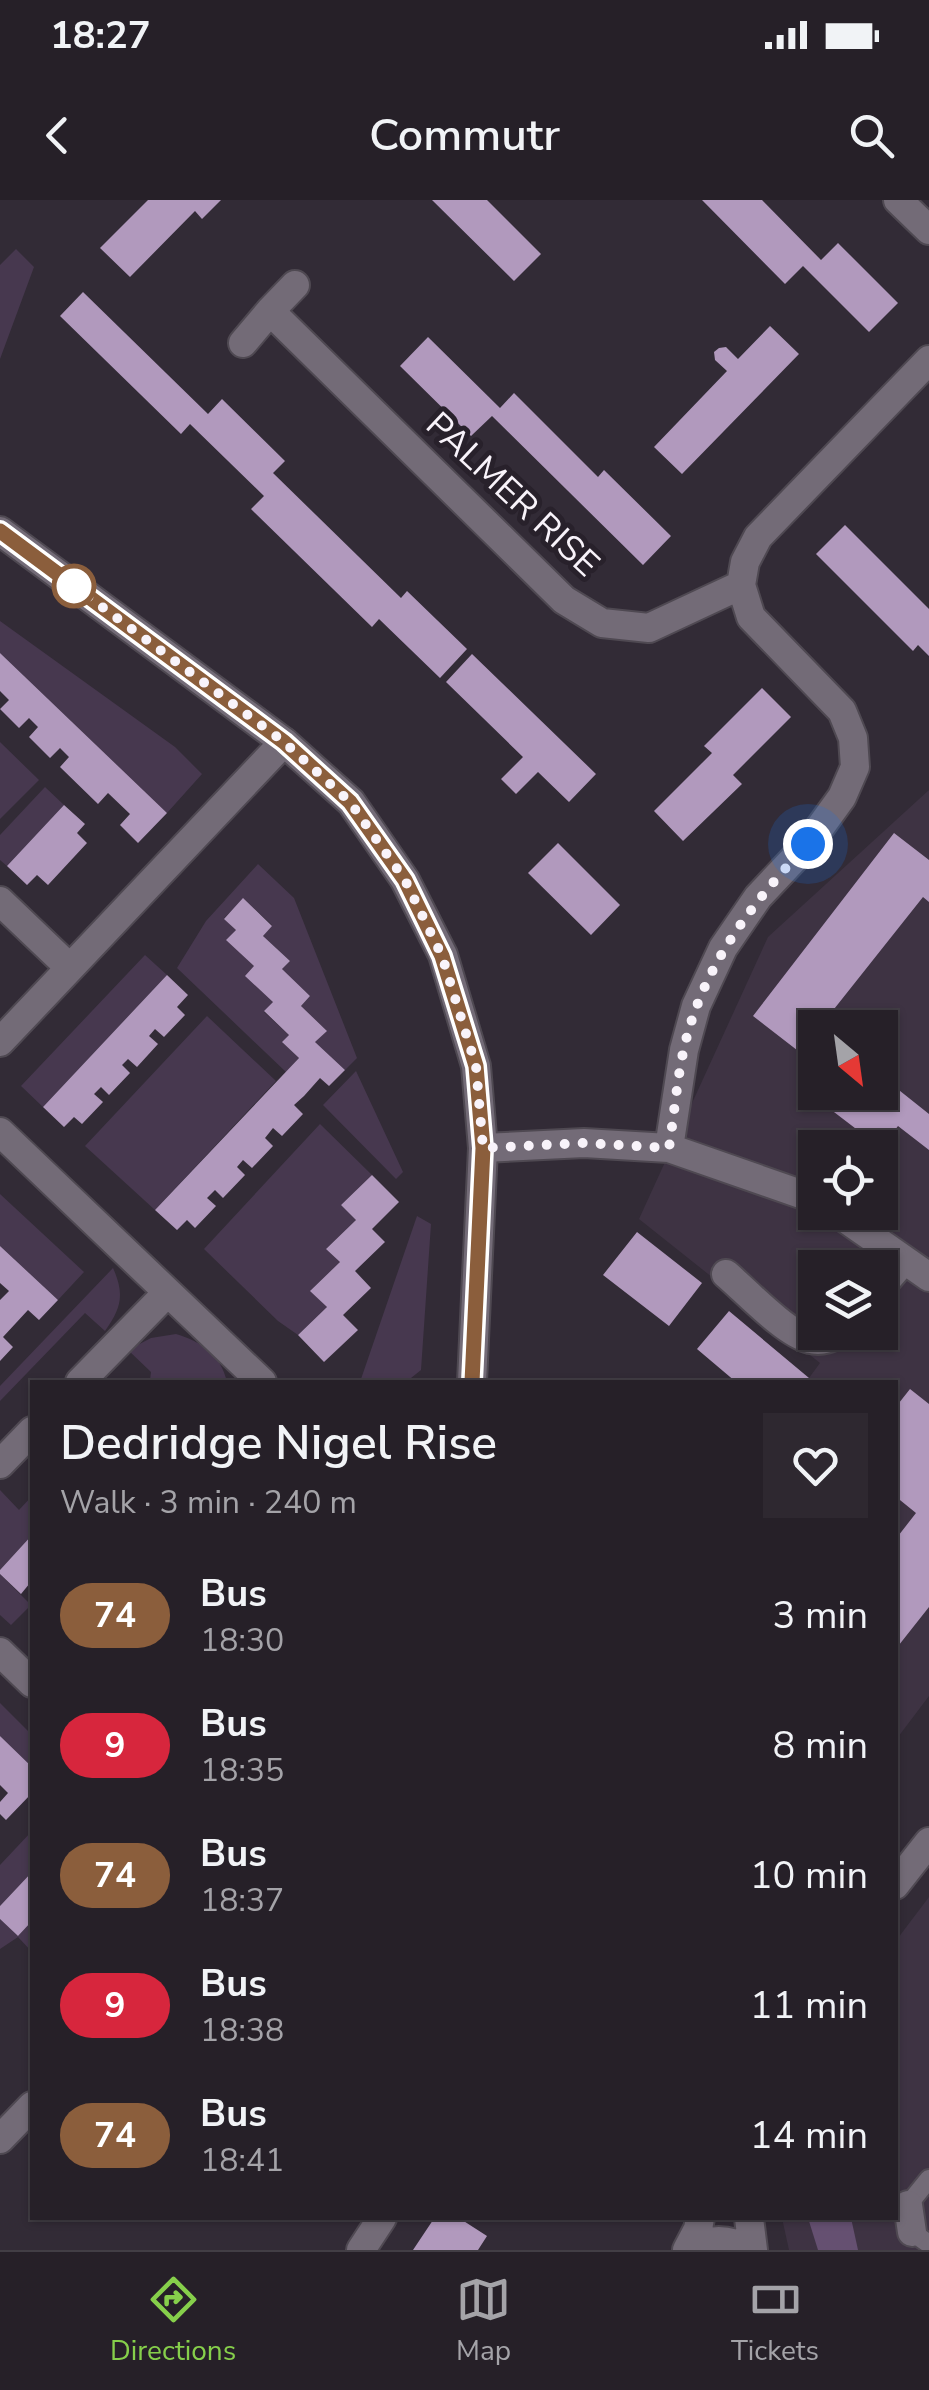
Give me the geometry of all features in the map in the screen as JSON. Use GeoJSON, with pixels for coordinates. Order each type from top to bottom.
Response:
{"type":"FeatureCollection","features":[{"type":"Feature","properties":{"kind":"street"},"geometry":{"type":"LineString","coordinates":[[898,200],[929,230]]}},
{"type":"Feature","properties":{"kind":"street"},"geometry":{"type":"LineString","coordinates":[[243,342],[294,285]]}},
{"type":"Feature","properties":{"kind":"street","name":"PALMER RISE"},"geometry":{"type":"LineString","coordinates":[[270,311],[564,600],[602,623],[649,628],[741,585]]}},
{"type":"Feature","properties":{"kind":"street"},"geometry":{"type":"LineString","coordinates":[[669,1148],[684,1050],[696,1006],[723,948],[758,897],[808,844],[842,797],[855,768],[853,738],[842,710],[751,617],[741,585],[745,562],[758,537],[929,360]]}},
{"type":"Feature","properties":{"kind":"street"},"geometry":{"type":"LineString","coordinates":[[0,531],[284,742],[350,802],[405,880],[442,956],[476,1066],[483,1148],[472,1380]]}},
{"type":"Feature","properties":{"kind":"street"},"geometry":{"type":"LineString","coordinates":[[0,1042],[284,742]]}},
{"type":"Feature","properties":{"kind":"street"},"geometry":{"type":"LineString","coordinates":[[0,901],[70,968]]}},
{"type":"Feature","properties":{"kind":"street"},"geometry":{"type":"LineString","coordinates":[[0,1132],[260,1380]]}},
{"type":"Feature","properties":{"kind":"street"},"geometry":{"type":"LineString","coordinates":[[483,1148],[584,1143],[669,1148],[798,1194]]}},
{"type":"Feature","properties":{"kind":"street"},"geometry":{"type":"LineString","coordinates":[[862,1230],[929,1277]]}},
{"type":"Feature","properties":{"kind":"street"},"geometry":{"type":"LineString","coordinates":[[898,1267],[904,1260]]}},
{"type":"Feature","properties":{"kind":"street"},"geometry":{"type":"LineString","coordinates":[[726,1274],[798,1335]]}},
{"type":"Feature","properties":{"kind":"street"},"geometry":{"type":"LineString","coordinates":[[82,1380],[168,1293]]}},
{"type":"Feature","properties":{"kind":"street"},"geometry":{"type":"LineString","coordinates":[[0,1464],[30,1433]]}},
{"type":"Feature","properties":{"kind":"street"},"geometry":{"type":"LineString","coordinates":[[0,1652],[30,1681]]}},
{"type":"Feature","properties":{"kind":"street"},"geometry":{"type":"LineString","coordinates":[[898,1881],[929,1842]]}},
{"type":"Feature","properties":{"kind":"street"},"geometry":{"type":"LineString","coordinates":[[0,2139],[30,2108]]}},
{"type":"Feature","properties":{"kind":"street"},"geometry":{"type":"LineString","coordinates":[[361,2250],[381,2220]]}},
{"type":"Feature","properties":{"kind":"street"},"geometry":{"type":"LineString","coordinates":[[688,2250],[700,2220]]}},
{"type":"Feature","properties":{"kind":"street"},"geometry":{"type":"LineString","coordinates":[[688,2250],[720,2240],[751,2250],[749,2220]]}},
{"type":"Feature","properties":{"kind":"lane"},"geometry":{"type":"LineString","coordinates":[[916,2233],[929,2179]]}},
{"type":"Feature","properties":{"kind":"shaded area"},"geometry":{"type":"Polygon","coordinates":[[[16,249],[34,267],[0,359],[0,265],[16,249]]]}},
{"type":"Feature","properties":{"kind":"shaded area"},"geometry":{"type":"Polygon","coordinates":[[[0,621],[175,747],[202,774],[167,813],[0,653],[0,621]]]}},
{"type":"Feature","properties":{"kind":"shaded area"},"geometry":{"type":"Polygon","coordinates":[[[0,742],[39,780],[0,819],[0,742]]]}},
{"type":"Feature","properties":{"kind":"shaded area"},"geometry":{"type":"Polygon","coordinates":[[[45,787],[64,805],[7,866],[0,860],[0,835],[45,787]]]}},
{"type":"Feature","properties":{"kind":"shaded area"},"geometry":{"type":"Polygon","coordinates":[[[929,790],[929,1696],[898,1737],[898,1380],[807,1380],[820,1363],[804,1350],[898,1350],[898,1250],[798,1250],[798,1345],[639,1219],[768,937],[929,790]]]}},
{"type":"Feature","properties":{"kind":"shaded area"},"geometry":{"type":"Polygon","coordinates":[[[258,864],[294,898],[357,1058],[345,1070],[315,1042],[326,1030],[301,1006],[310,996],[282,969],[290,961],[263,936],[272,925],[244,899],[224,918],[236,930],[227,940],[254,966],[273,1002],[264,1012],[289,1035],[283,1043],[299,1058],[286,1072],[177,968],[206,921],[258,864]]]}},
{"type":"Feature","properties":{"kind":"shaded area"},"geometry":{"type":"Polygon","coordinates":[[[145,955],[167,975],[43,1107],[21,1086],[145,955]]]}},
{"type":"Feature","properties":{"kind":"shaded area"},"geometry":{"type":"Polygon","coordinates":[[[207,1016],[276,1081],[155,1210],[85,1146],[207,1016]]]}},
{"type":"Feature","properties":{"kind":"shaded area"},"geometry":{"type":"Polygon","coordinates":[[[356,1071],[403,1172],[396,1179],[323,1105],[356,1071]]]}},
{"type":"Feature","properties":{"kind":"shaded area"},"geometry":{"type":"Polygon","coordinates":[[[320,1124],[372,1175],[341,1205],[356,1220],[327,1248],[340,1262],[311,1290],[327,1307],[298,1335],[278,1321],[204,1249],[320,1124]]]}},
{"type":"Feature","properties":{"kind":"shaded area"},"geometry":{"type":"Polygon","coordinates":[[[0,1194],[84,1272],[58,1300],[0,1246],[0,1194]]]}},
{"type":"Feature","properties":{"kind":"shaded area"},"geometry":{"type":"Polygon","coordinates":[[[417,1216],[431,1224],[421,1370],[408,1380],[361,1380],[417,1216]]]}},
{"type":"Feature","properties":{"kind":"shaded area"},"geometry":{"type":"Polygon","coordinates":[[[113,1268],[120,1301],[105,1331],[85,1313],[0,1401],[0,1386],[113,1268]]]}},
{"type":"Feature","properties":{"kind":"shaded area"},"geometry":{"type":"Polygon","coordinates":[[[176,1334],[194,1341],[220,1364],[226,1380],[150,1380],[151,1372],[128,1350],[151,1338],[176,1334]]]}},
{"type":"Feature","properties":{"kind":"shaded area"},"geometry":{"type":"Polygon","coordinates":[[[0,1490],[19,1510],[30,1498],[30,1537],[0,1570],[0,1490]]]}},
{"type":"Feature","properties":{"kind":"shaded area"},"geometry":{"type":"Polygon","coordinates":[[[0,1574],[30,1606],[11,1625],[0,1615],[0,1574]]]}},
{"type":"Feature","properties":{"kind":"shaded area"},"geometry":{"type":"Polygon","coordinates":[[[0,1703],[30,1733],[30,1765],[0,1736],[0,1703]]]}},
{"type":"Feature","properties":{"kind":"shaded area"},"geometry":{"type":"Polygon","coordinates":[[[30,1833],[30,1874],[0,1906],[0,1865],[30,1833]]]}},
{"type":"Feature","properties":{"kind":"shaded area"},"geometry":{"type":"Polygon","coordinates":[[[929,1897],[929,2250],[789,2250],[782,2220],[898,2220],[898,1938],[929,1897]]]}},
{"type":"Feature","properties":{"kind":"shaded area"},"geometry":{"type":"Polygon","coordinates":[[[0,1919],[18,1936],[30,1923],[30,1950],[18,1937],[0,1949],[0,1919]]]}},
{"type":"Feature","properties":{"kind":"shaded area"},"geometry":{"type":"Polygon","coordinates":[[[809,2220],[851,2220],[858,2250],[818,2250],[809,2220]]]}},
{"type":"Feature","properties":{"kind":"building"},"geometry":{"type":"Polygon","coordinates":[[[148,200],[221,200],[202,219],[195,211],[130,277],[100,248],[148,200]]]}},
{"type":"Feature","properties":{"kind":"building"},"geometry":{"type":"Polygon","coordinates":[[[432,200],[487,200],[541,254],[514,281],[432,200]]]}},
{"type":"Feature","properties":{"kind":"building"},"geometry":{"type":"Polygon","coordinates":[[[702,200],[762,200],[821,260],[838,243],[898,303],[869,332],[803,266],[785,284],[702,200]]]}},
{"type":"Feature","properties":{"kind":"building"},"geometry":{"type":"Polygon","coordinates":[[[83,292],[208,414],[222,399],[285,461],[273,473],[401,598],[407,591],[467,649],[440,678],[379,619],[372,627],[251,509],[264,496],[190,424],[181,434],[60,316],[83,292]]]}},
{"type":"Feature","properties":{"kind":"building"},"geometry":{"type":"Polygon","coordinates":[[[770,326],[799,354],[682,474],[654,447],[727,371],[715,360],[714,352],[726,347],[738,359],[770,326]]]}},
{"type":"Feature","properties":{"kind":"building"},"geometry":{"type":"Polygon","coordinates":[[[428,337],[500,408],[514,393],[598,477],[604,470],[671,536],[643,565],[492,416],[471,436],[400,366],[428,337]]]}},
{"type":"Feature","properties":{"kind":"building"},"geometry":{"type":"Polygon","coordinates":[[[845,525],[929,609],[929,656],[918,645],[913,651],[816,554],[845,525]]]}},
{"type":"Feature","properties":{"kind":"building"},"geometry":{"type":"Polygon","coordinates":[[[0,653],[167,813],[138,843],[120,825],[130,814],[108,793],[98,804],[60,767],[69,757],[60,748],[50,758],[29,737],[38,727],[29,718],[19,728],[0,709],[9,700],[0,691],[0,653]]]}},
{"type":"Feature","properties":{"kind":"building"},"geometry":{"type":"Polygon","coordinates":[[[472,654],[596,774],[569,802],[538,772],[516,794],[501,779],[523,757],[446,682],[472,654]]]}},
{"type":"Feature","properties":{"kind":"building"},"geometry":{"type":"Polygon","coordinates":[[[762,688],[791,717],[733,775],[742,784],[683,841],[654,811],[712,753],[704,746],[762,688]]]}},
{"type":"Feature","properties":{"kind":"building"},"geometry":{"type":"Polygon","coordinates":[[[64,805],[85,824],[77,833],[87,843],[48,885],[37,875],[27,885],[7,866],[64,805]]]}},
{"type":"Feature","properties":{"kind":"building"},"geometry":{"type":"Polygon","coordinates":[[[894,833],[929,860],[929,902],[923,897],[833,1010],[798,1010],[798,1051],[753,1016],[894,833]]]}},
{"type":"Feature","properties":{"kind":"building"},"geometry":{"type":"Polygon","coordinates":[[[558,843],[620,905],[591,935],[528,873],[558,843]]]}},
{"type":"Feature","properties":{"kind":"building"},"geometry":{"type":"Polygon","coordinates":[[[243,898],[272,926],[263,936],[290,961],[282,969],[310,996],[301,1006],[327,1031],[315,1042],[345,1070],[329,1086],[320,1078],[294,1105],[303,1114],[282,1136],[273,1128],[265,1138],[273,1146],[252,1168],[243,1160],[237,1167],[245,1175],[223,1198],[215,1190],[207,1198],[216,1206],[195,1228],[187,1220],[177,1230],[155,1210],[299,1058],[282,1042],[289,1035],[264,1011],[273,1002],[245,976],[254,966],[226,940],[236,930],[224,919],[243,898]]]}},
{"type":"Feature","properties":{"kind":"building"},"geometry":{"type":"Polygon","coordinates":[[[167,975],[188,995],[177,1007],[185,1015],[164,1037],[155,1029],[149,1036],[158,1044],[137,1067],[128,1059],[122,1065],[130,1073],[109,1095],[101,1087],[94,1094],[103,1102],[82,1124],[74,1117],[64,1127],[43,1107],[167,975]]]}},
{"type":"Feature","properties":{"kind":"building"},"geometry":{"type":"Polygon","coordinates":[[[898,1089],[929,1114],[929,1150],[898,1126],[895,1130],[857,1130],[831,1110],[898,1110],[898,1089]]]}},
{"type":"Feature","properties":{"kind":"building"},"geometry":{"type":"Polygon","coordinates":[[[372,1175],[399,1202],[372,1229],[385,1242],[355,1271],[371,1288],[343,1315],[358,1330],[324,1362],[298,1335],[327,1307],[310,1291],[340,1262],[326,1249],[356,1220],[341,1205],[372,1175]]]}},
{"type":"Feature","properties":{"kind":"building"},"geometry":{"type":"Polygon","coordinates":[[[637,1232],[702,1283],[669,1326],[603,1275],[637,1232]]]}},
{"type":"Feature","properties":{"kind":"building"},"geometry":{"type":"Polygon","coordinates":[[[0,1246],[58,1300],[39,1320],[28,1310],[3,1337],[13,1347],[0,1361],[0,1300],[9,1291],[0,1283],[0,1246]]]}},
{"type":"Feature","properties":{"kind":"building"},"geometry":{"type":"Polygon","coordinates":[[[729,1311],[809,1378],[734,1380],[697,1349],[729,1311]]]}},
{"type":"Feature","properties":{"kind":"building"},"geometry":{"type":"Polygon","coordinates":[[[910,1389],[929,1404],[929,1607],[898,1646],[898,1536],[916,1513],[898,1498],[898,1404],[910,1389]]]}},
{"type":"Feature","properties":{"kind":"building"},"geometry":{"type":"Polygon","coordinates":[[[30,1537],[30,1583],[21,1594],[0,1570],[30,1537]]]}},
{"type":"Feature","properties":{"kind":"building"},"geometry":{"type":"Polygon","coordinates":[[[0,1736],[30,1765],[30,1795],[6,1820],[0,1814],[0,1802],[8,1793],[0,1785],[0,1736]]]}},
{"type":"Feature","properties":{"kind":"building"},"geometry":{"type":"Polygon","coordinates":[[[30,1874],[30,1923],[18,1936],[0,1919],[0,1906],[30,1874]]]}},
{"type":"Feature","properties":{"kind":"building"},"geometry":{"type":"Polygon","coordinates":[[[433,2220],[462,2220],[487,2236],[478,2250],[413,2250],[433,2220]]]}},
{"type":"Feature","properties":{"kind":"bus line","name":"74"},"geometry":{"type":"LineString","coordinates":[[0,531],[284,742],[350,802],[405,880],[442,956],[476,1066],[483,1148],[472,1380]]}},
{"type":"Feature","properties":{"kind":"route"},"geometry":{"type":"LineString","coordinates":[[74,586],[284,742],[350,802],[405,880],[442,956],[476,1066],[483,1148],[584,1143],[669,1148],[684,1050],[696,1006],[723,948],[758,897],[808,844]]}}]}
